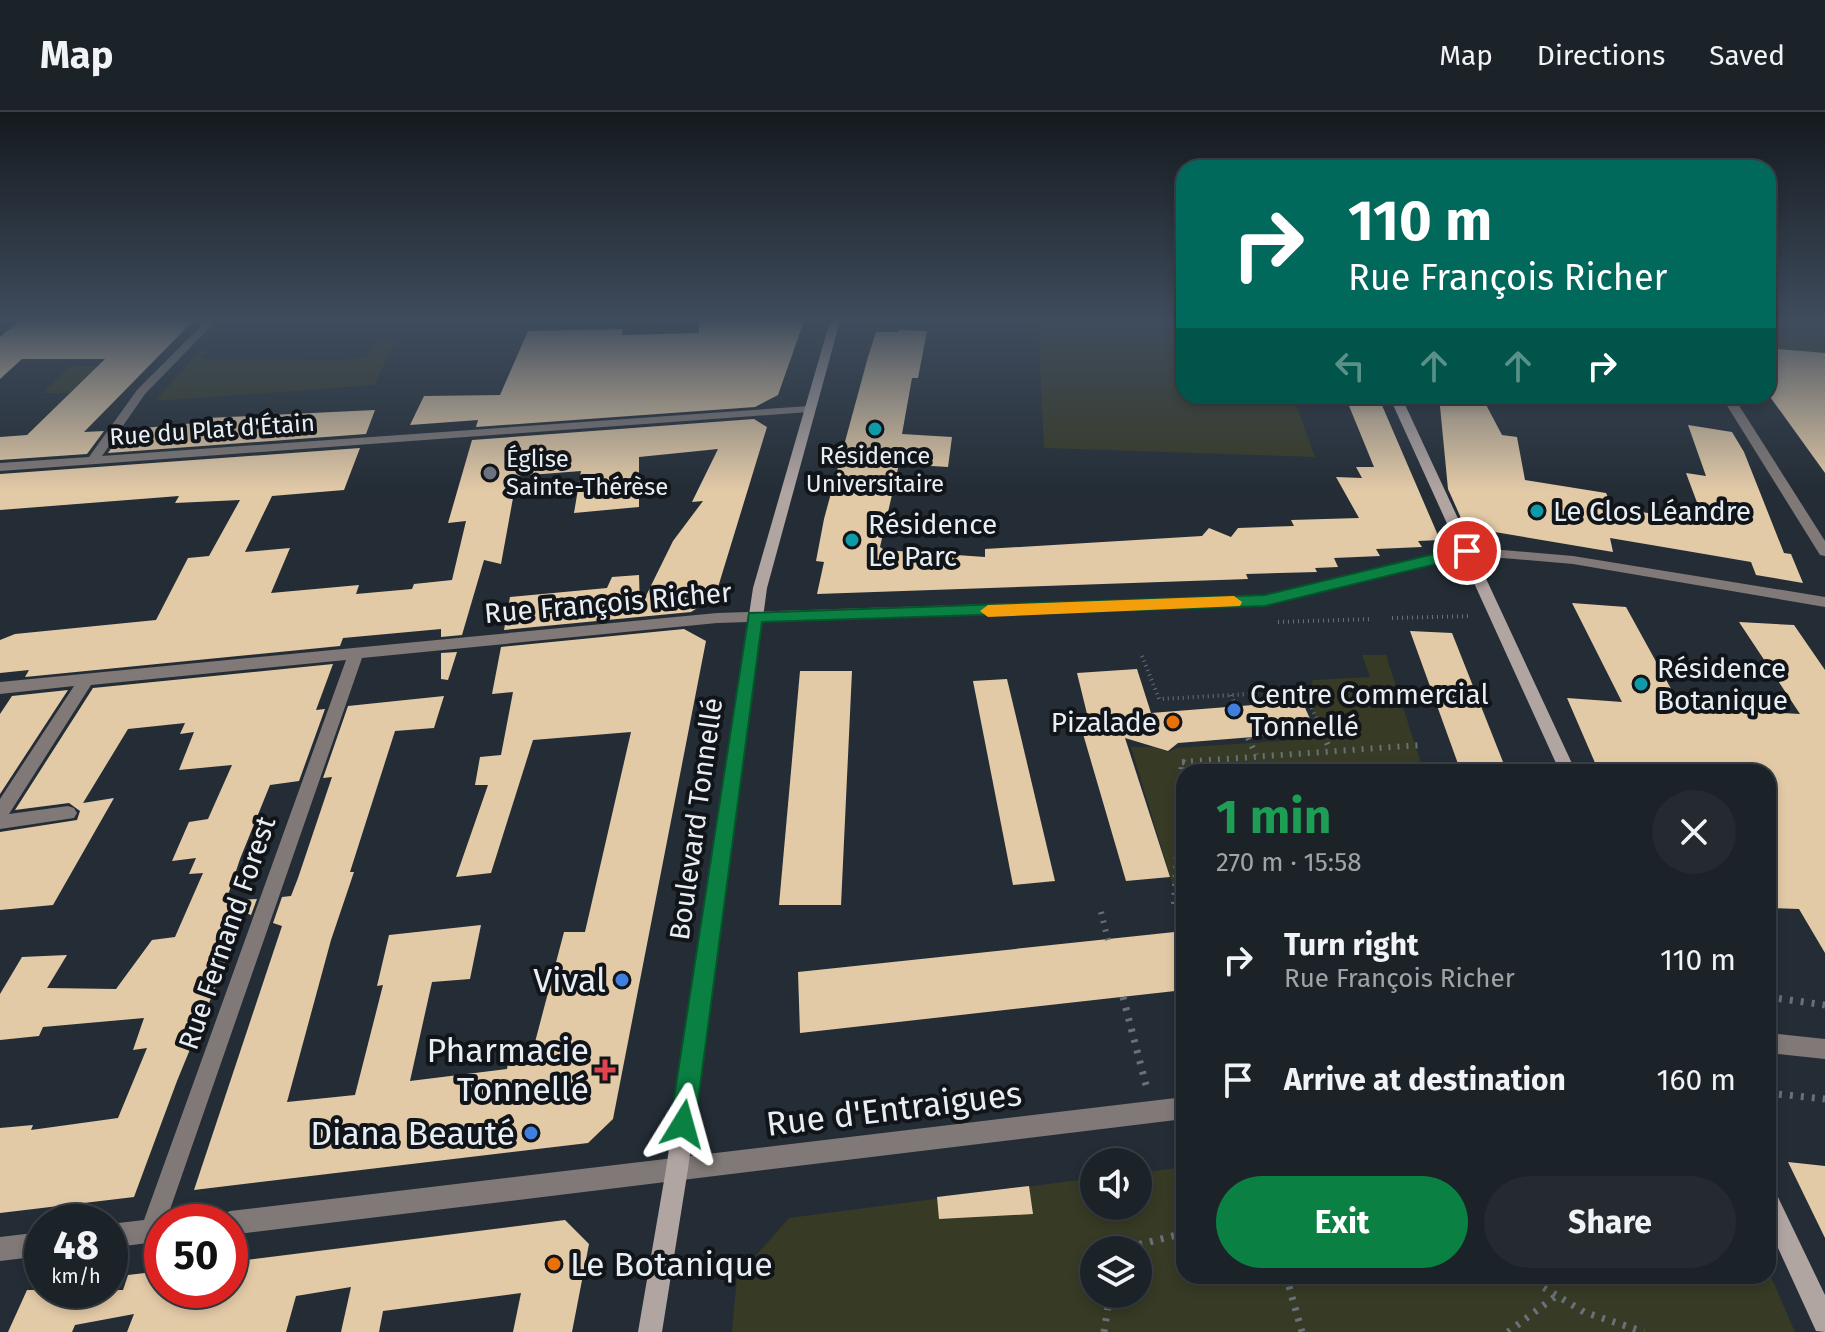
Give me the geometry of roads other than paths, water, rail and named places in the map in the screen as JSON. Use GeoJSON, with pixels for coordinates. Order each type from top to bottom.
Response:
{"type":"FeatureCollection","features":[{"type":"Feature","properties":{"kind":"main road","name":"Boulevard Tonnellé"},"geometry":{"type":"LineString","coordinates":[[650,1332],[677,1169],[755,617],[818,378]]}},
{"type":"Feature","properties":{"kind":"main road"},"geometry":{"type":"LineString","coordinates":[[1399,404],[1564,764]]}},
{"type":"Feature","properties":{"kind":"main road"},"geometry":{"type":"LineString","coordinates":[[1776,1218],[1825,1322]]}},
{"type":"Feature","properties":{"kind":"street"},"geometry":{"type":"LineString","coordinates":[[92,461],[141,392],[155,378]]}},
{"type":"Feature","properties":{"kind":"street"},"geometry":{"type":"LineString","coordinates":[[1732,404],[1825,552]]}},
{"type":"Feature","properties":{"kind":"street","name":"Rue du Plat d'Étain"},"geometry":{"type":"LineString","coordinates":[[0,467],[809,409]]}},
{"type":"Feature","properties":{"kind":"street","name":"Rue François Richer"},"geometry":{"type":"LineString","coordinates":[[0,688],[717,618],[1245,602],[1265,600],[1467,551],[1573,560],[1825,602]]}},
{"type":"Feature","properties":{"kind":"street","name":"Rue Fernand Forest"},"geometry":{"type":"LineString","coordinates":[[166,1204],[356,653]]}},
{"type":"Feature","properties":{"kind":"street"},"geometry":{"type":"LineString","coordinates":[[0,813],[86,680]]}},
{"type":"Feature","properties":{"kind":"street"},"geometry":{"type":"LineString","coordinates":[[0,822],[68,813]]}},
{"type":"Feature","properties":{"kind":"street"},"geometry":{"type":"LineString","coordinates":[[1776,1044],[1825,1049]]}},
{"type":"Feature","properties":{"kind":"street","name":"Rue d'Entraigues"},"geometry":{"type":"LineString","coordinates":[[248,1221],[1176,1109]]}},
{"type":"Feature","properties":{"kind":"street"},"geometry":{"type":"LineString","coordinates":[[0,1249],[24,1246]]}},
{"type":"Feature","properties":{"kind":"place","name":"Résidence Universitaire"},"geometry":{"type":"Point","coordinates":[875,429]}},
{"type":"Feature","properties":{"kind":"place","name":"Église Sainte-Thérèse"},"geometry":{"type":"Point","coordinates":[490,473]}},
{"type":"Feature","properties":{"kind":"place","name":"Le Clos Léandre"},"geometry":{"type":"Point","coordinates":[1537,511]}},
{"type":"Feature","properties":{"kind":"place","name":"Résidence Le Parc"},"geometry":{"type":"Point","coordinates":[852,540]}},
{"type":"Feature","properties":{"kind":"place","name":"Résidence Botanique"},"geometry":{"type":"Point","coordinates":[1641,684]}},
{"type":"Feature","properties":{"kind":"place","name":"Centre Commercial Tonnellé"},"geometry":{"type":"Point","coordinates":[1234,710]}},
{"type":"Feature","properties":{"kind":"place","name":"Pizalade"},"geometry":{"type":"Point","coordinates":[1173,722]}},
{"type":"Feature","properties":{"kind":"place","name":"Vival"},"geometry":{"type":"Point","coordinates":[622,980]}},
{"type":"Feature","properties":{"kind":"place","name":"Pharmacie Tonnellé"},"geometry":{"type":"Point","coordinates":[605,1070]}},
{"type":"Feature","properties":{"kind":"place","name":"Diana Beauté"},"geometry":{"type":"Point","coordinates":[531,1133]}},
{"type":"Feature","properties":{"kind":"place","name":"Le Botanique"},"geometry":{"type":"Point","coordinates":[554,1264]}}]}
